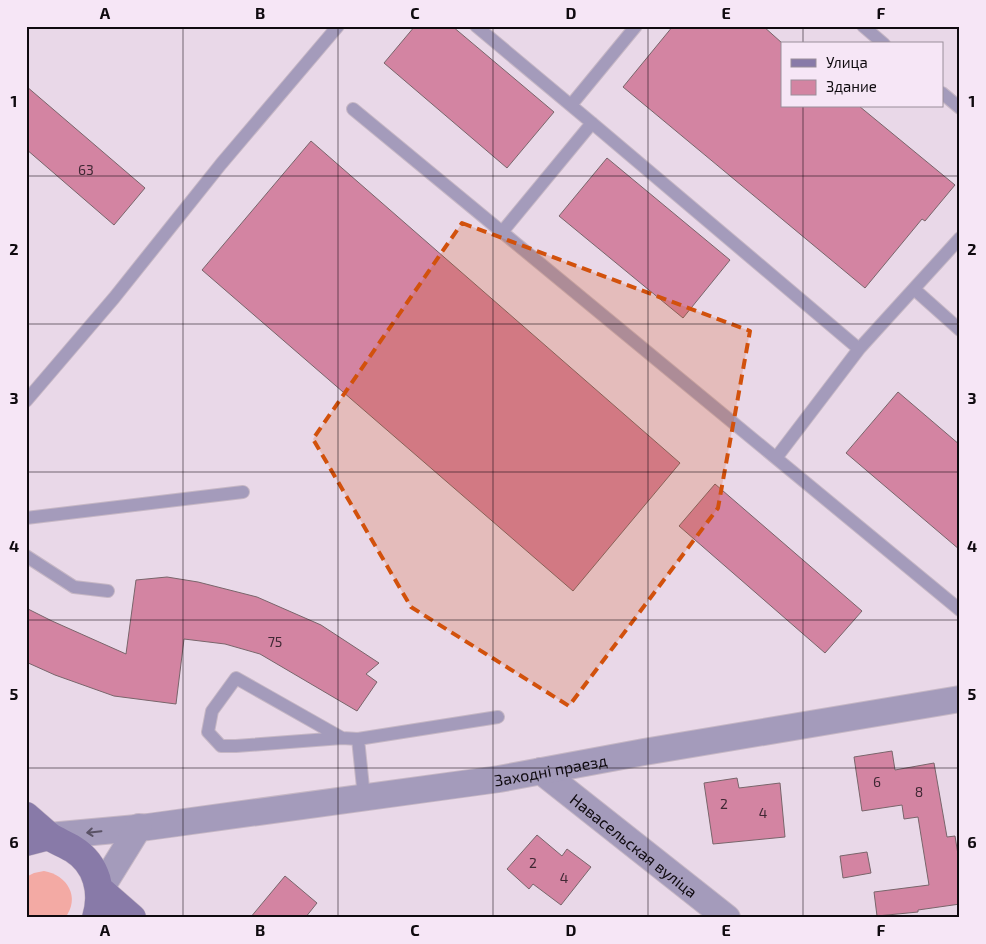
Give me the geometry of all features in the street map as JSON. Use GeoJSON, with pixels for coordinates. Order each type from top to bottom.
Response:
{"type":"FeatureCollection","features":[{"type":"Feature","properties":{"kind":"main road"},"geometry":{"type":"LineString","coordinates":[[26,816],[37,839],[57,842],[73,849],[86,860],[95,874],[100,890],[100,907],[96,918]]}},
{"type":"Feature","properties":{"kind":"main road"},"geometry":{"type":"LineString","coordinates":[[100,890],[132,918]]}},
{"type":"Feature","properties":{"kind":"street","name":"Заходні праезд"},"geometry":{"type":"LineString","coordinates":[[37,839],[158,826],[499,779],[960,699]]}},
{"type":"Feature","properties":{"kind":"street","name":"Навасельская вуліца"},"geometry":{"type":"LineString","coordinates":[[541,771],[727,918]]}},
{"type":"Feature","properties":{"kind":"street"},"geometry":{"type":"LineString","coordinates":[[100,890],[139,827]]}},
{"type":"Feature","properties":{"kind":"lane"},"geometry":{"type":"LineString","coordinates":[[26,401],[114,298],[221,164],[338,26]]}},
{"type":"Feature","properties":{"kind":"lane"},"geometry":{"type":"LineString","coordinates":[[476,26],[859,349]]}},
{"type":"Feature","properties":{"kind":"lane"},"geometry":{"type":"LineString","coordinates":[[571,105],[636,26]]}},
{"type":"Feature","properties":{"kind":"lane"},"geometry":{"type":"LineString","coordinates":[[863,26],[882,42]]}},
{"type":"Feature","properties":{"kind":"lane"},"geometry":{"type":"LineString","coordinates":[[944,95],[960,108]]}},
{"type":"Feature","properties":{"kind":"lane"},"geometry":{"type":"LineString","coordinates":[[353,109],[960,610]]}},
{"type":"Feature","properties":{"kind":"lane"},"geometry":{"type":"LineString","coordinates":[[502,232],[592,123]]}},
{"type":"Feature","properties":{"kind":"lane"},"geometry":{"type":"LineString","coordinates":[[776,458],[859,349],[960,238]]}},
{"type":"Feature","properties":{"kind":"lane"},"geometry":{"type":"LineString","coordinates":[[914,289],[960,330]]}},
{"type":"Feature","properties":{"kind":"lane"},"geometry":{"type":"LineString","coordinates":[[26,518],[243,492]]}},
{"type":"Feature","properties":{"kind":"lane"},"geometry":{"type":"LineString","coordinates":[[26,556],[74,587],[108,591]]}},
{"type":"Feature","properties":{"kind":"lane"},"geometry":{"type":"LineString","coordinates":[[342,738],[236,678],[212,711],[208,732],[221,746],[236,746],[342,738],[358,739],[498,717]]}},
{"type":"Feature","properties":{"kind":"lane"},"geometry":{"type":"LineString","coordinates":[[358,739],[364,797]]}},
{"type":"Feature","properties":{"kind":"highlighted area"},"geometry":{"type":"Polygon","coordinates":[[[462,223],[750,331],[718,508],[569,706],[411,607],[313,439],[462,223]]]}},
{"type":"Feature","properties":{"kind":"shaded area"},"geometry":{"type":"Polygon","coordinates":[[[44,871],[59,877],[69,888],[72,902],[65,918],[26,918],[26,877],[44,871]]]}},
{"type":"Feature","properties":{"kind":"building"},"geometry":{"type":"Polygon","coordinates":[[[415,26],[452,26],[554,112],[507,168],[384,63],[415,26]]]}},
{"type":"Feature","properties":{"kind":"building"},"geometry":{"type":"Polygon","coordinates":[[[673,26],[763,26],[781,42],[781,108],[861,108],[955,185],[925,221],[922,219],[865,288],[623,87],[673,26]]]}},
{"type":"Feature","properties":{"kind":"building"},"geometry":{"type":"Polygon","coordinates":[[[26,86],[145,188],[114,225],[26,149],[26,86]]]}},
{"type":"Feature","properties":{"kind":"building"},"geometry":{"type":"Polygon","coordinates":[[[311,141],[680,463],[573,591],[202,270],[311,141]]]}},
{"type":"Feature","properties":{"kind":"building"},"geometry":{"type":"Polygon","coordinates":[[[607,158],[730,260],[683,318],[559,216],[607,158]]]}},
{"type":"Feature","properties":{"kind":"building"},"geometry":{"type":"Polygon","coordinates":[[[898,392],[960,445],[960,550],[846,453],[898,392]]]}},
{"type":"Feature","properties":{"kind":"building"},"geometry":{"type":"Polygon","coordinates":[[[715,484],[862,611],[825,653],[679,526],[715,484]]]}},
{"type":"Feature","properties":{"kind":"building"},"geometry":{"type":"Polygon","coordinates":[[[167,577],[198,582],[257,597],[321,625],[379,663],[366,674],[377,682],[357,711],[260,654],[225,644],[184,639],[176,704],[114,696],[55,675],[26,662],[26,608],[126,654],[136,580],[167,577]]]}},
{"type":"Feature","properties":{"kind":"building"},"geometry":{"type":"Polygon","coordinates":[[[892,751],[895,770],[934,763],[947,837],[955,836],[960,867],[960,904],[918,910],[918,912],[877,916],[874,892],[929,885],[918,817],[904,819],[902,805],[862,811],[854,757],[892,751]]]}},
{"type":"Feature","properties":{"kind":"building"},"geometry":{"type":"Polygon","coordinates":[[[737,778],[739,788],[780,783],[785,837],[713,844],[704,783],[737,778]]]}},
{"type":"Feature","properties":{"kind":"building"},"geometry":{"type":"Polygon","coordinates":[[[537,835],[562,856],[567,849],[591,867],[561,905],[533,884],[529,889],[507,869],[537,835]]]}},
{"type":"Feature","properties":{"kind":"building"},"geometry":{"type":"Polygon","coordinates":[[[867,852],[871,873],[843,878],[840,856],[867,852]]]}},
{"type":"Feature","properties":{"kind":"building"},"geometry":{"type":"Polygon","coordinates":[[[285,876],[317,903],[305,918],[250,918],[285,876]]]}}]}
